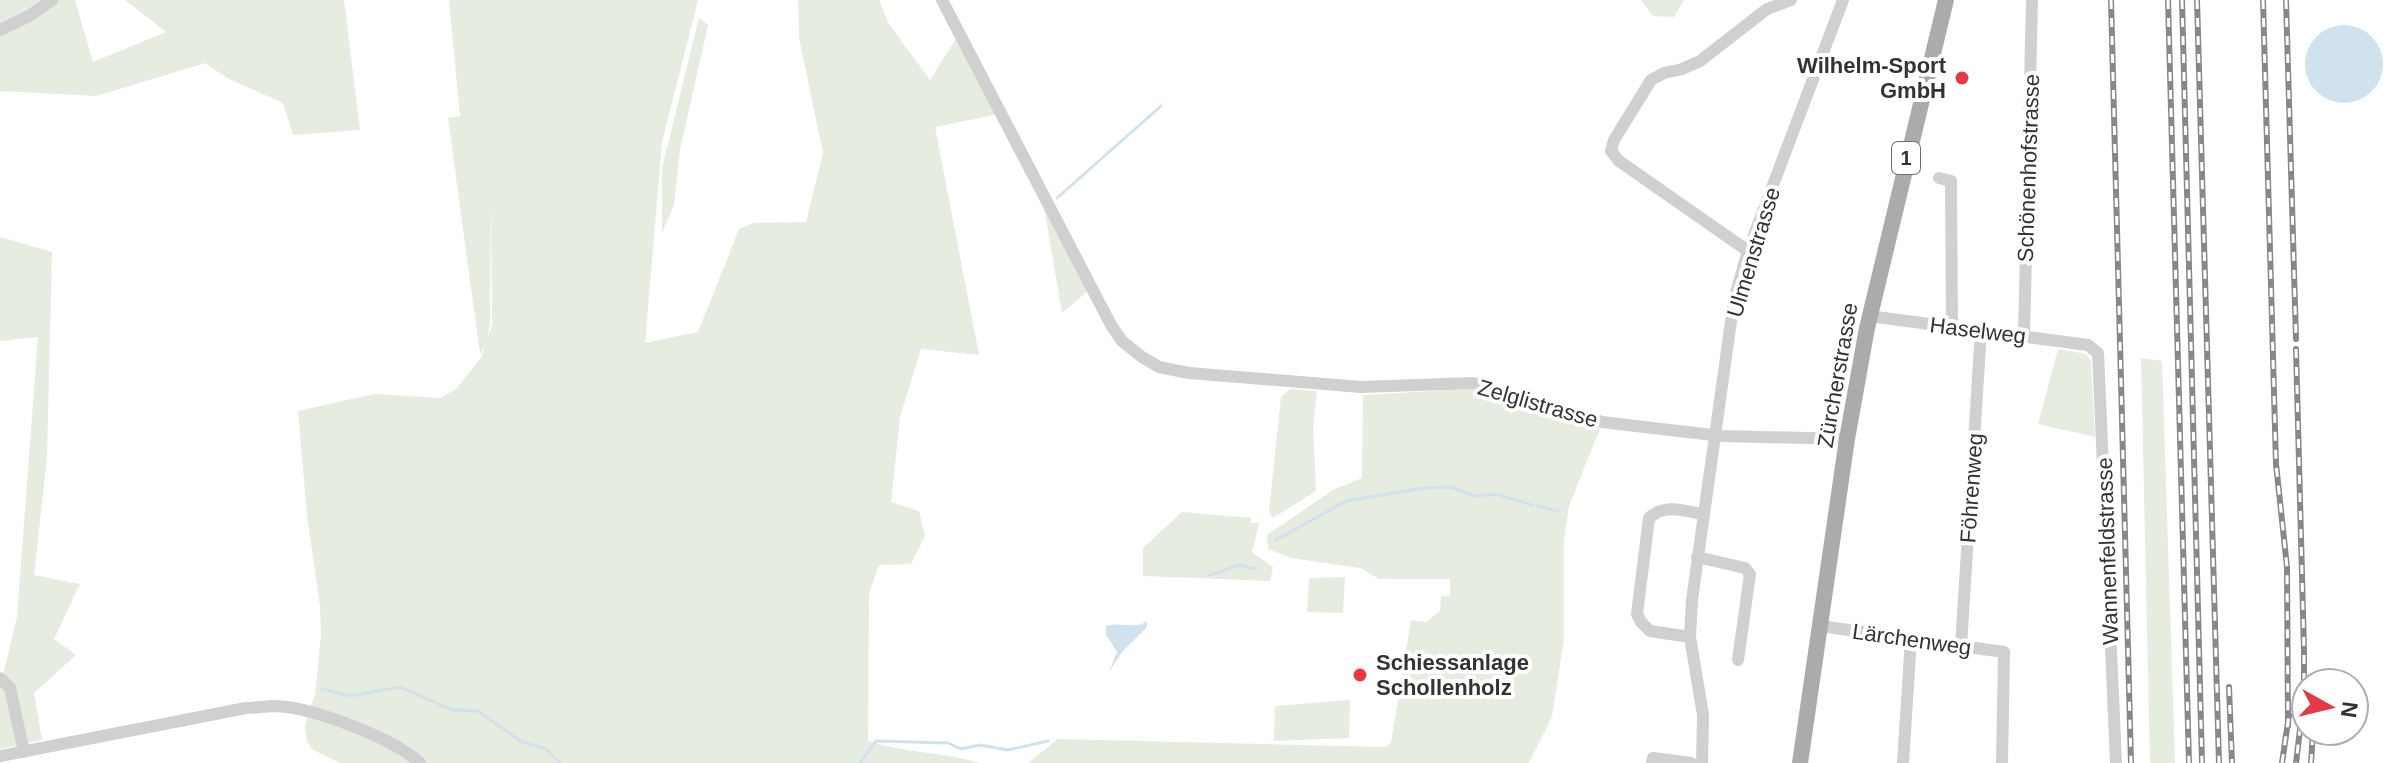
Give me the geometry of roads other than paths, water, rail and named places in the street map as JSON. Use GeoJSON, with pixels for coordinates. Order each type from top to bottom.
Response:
{"type":"FeatureCollection","features":[{"type":"Feature","properties":{"kind":"main road","name":"Zürcherstrasse"},"geometry":{"type":"LineString","coordinates":[[1800,763],[1847,439],[1869,316],[1946,0]]}},
{"type":"Feature","properties":{"kind":"street"},"geometry":{"type":"LineString","coordinates":[[0,30],[52,0]]}},
{"type":"Feature","properties":{"kind":"street","name":"Zelglistrasse"},"geometry":{"type":"LineString","coordinates":[[942,0],[1093,294],[1122,341],[1159,367],[1189,373],[1361,387],[1473,383],[1595,421],[1714,434],[1847,439]]}},
{"type":"Feature","properties":{"kind":"street"},"geometry":{"type":"LineString","coordinates":[[1748,251],[1619,161],[1611,151],[1614,140],[1651,80],[1700,61],[1767,9],[1791,0]]}},
{"type":"Feature","properties":{"kind":"street","name":"Ulmenstrasse"},"geometry":{"type":"LineString","coordinates":[[1702,763],[1703,715],[1690,637],[1697,557],[1734,300],[1748,251],[1844,0]]}},
{"type":"Feature","properties":{"kind":"street","name":"Schönenhofstrasse"},"geometry":{"type":"LineString","coordinates":[[2024,336],[2032,0]]}},
{"type":"Feature","properties":{"kind":"street"},"geometry":{"type":"LineString","coordinates":[[1939,178],[1951,181],[1952,327]]}},
{"type":"Feature","properties":{"kind":"street","name":"Haselweg"},"geometry":{"type":"LineString","coordinates":[[1869,316],[2088,345]]}},
{"type":"Feature","properties":{"kind":"street","name":"Föhrenweg"},"geometry":{"type":"LineString","coordinates":[[1961,646],[1981,330]]}},
{"type":"Feature","properties":{"kind":"street","name":"Wannenfeldstrasse"},"geometry":{"type":"LineString","coordinates":[[2088,345],[2096,350],[2099,357],[2116,763]]}},
{"type":"Feature","properties":{"kind":"street"},"geometry":{"type":"LineString","coordinates":[[1690,637],[1646,628],[1637,614],[1639,591],[1649,518],[1668,509],[1703,514]]}},
{"type":"Feature","properties":{"kind":"street"},"geometry":{"type":"LineString","coordinates":[[1697,557],[1745,568],[1750,574],[1738,660]]}},
{"type":"Feature","properties":{"kind":"street","name":"Lärchenweg"},"geometry":{"type":"LineString","coordinates":[[1820,626],[2004,652],[2002,763]]}},
{"type":"Feature","properties":{"kind":"street"},"geometry":{"type":"LineString","coordinates":[[1903,763],[1911,639]]}},
{"type":"Feature","properties":{"kind":"street"},"geometry":{"type":"LineString","coordinates":[[0,678],[10,688],[24,752]]}},
{"type":"Feature","properties":{"kind":"street"},"geometry":{"type":"LineString","coordinates":[[0,756],[246,708],[277,706],[308,711],[371,734],[420,763]]}},
{"type":"Feature","properties":{"kind":"street"},"geometry":{"type":"LineString","coordinates":[[1652,763],[1653,758],[1691,763]]}},
{"type":"Feature","properties":{"kind":"water"},"geometry":{"type":"Polygon","coordinates":[[[2344,25],[2359,28],[2371,37],[2380,49],[2383,64],[2380,79],[2371,91],[2359,100],[2344,103],[2329,100],[2317,91],[2308,79],[2305,64],[2308,49],[2317,37],[2329,28],[2344,25]]]}},
{"type":"Feature","properties":{"kind":"water"},"geometry":{"type":"Polygon","coordinates":[[[1147,621],[1147,627],[1122,652],[1109,672],[1117,652],[1106,635],[1106,626],[1138,625],[1147,621]]]}},
{"type":"Feature","properties":{"kind":"waterway"},"geometry":{"type":"LineString","coordinates":[[1057,198],[1161,106]]}},
{"type":"Feature","properties":{"kind":"waterway"},"geometry":{"type":"LineString","coordinates":[[1276,540],[1346,501],[1423,488],[1451,487],[1474,496],[1496,494],[1532,505]]}},
{"type":"Feature","properties":{"kind":"waterway"},"geometry":{"type":"LineString","coordinates":[[1538,506],[1558,511]]}},
{"type":"Feature","properties":{"kind":"waterway"},"geometry":{"type":"LineString","coordinates":[[1208,576],[1239,565],[1256,569]]}},
{"type":"Feature","properties":{"kind":"waterway"},"geometry":{"type":"LineString","coordinates":[[322,689],[351,696],[400,687],[452,710],[478,711],[522,742],[546,749],[560,763]]}},
{"type":"Feature","properties":{"kind":"waterway"},"geometry":{"type":"LineString","coordinates":[[860,763],[876,741],[948,743],[961,749],[980,745],[1008,750],[1048,741]]}},
{"type":"Feature","properties":{"kind":"railway"},"geometry":{"type":"LineString","coordinates":[[2111,0],[2131,763]]}},
{"type":"Feature","properties":{"kind":"railway"},"geometry":{"type":"LineString","coordinates":[[2168,0],[2189,763]]}},
{"type":"Feature","properties":{"kind":"railway"},"geometry":{"type":"LineString","coordinates":[[2182,0],[2202,763]]}},
{"type":"Feature","properties":{"kind":"railway"},"geometry":{"type":"LineString","coordinates":[[2197,0],[2219,763]]}},
{"type":"Feature","properties":{"kind":"railway"},"geometry":{"type":"LineString","coordinates":[[2263,0],[2276,464],[2287,567],[2288,726]]}},
{"type":"Feature","properties":{"kind":"railway"},"geometry":{"type":"LineString","coordinates":[[2286,0],[2296,339]]}},
{"type":"Feature","properties":{"kind":"railway"},"geometry":{"type":"LineString","coordinates":[[2296,349],[2304,650],[2304,696],[2296,763]]}},
{"type":"Feature","properties":{"kind":"railway"},"geometry":{"type":"LineString","coordinates":[[2229,687],[2232,763]]}},
{"type":"Feature","properties":{"kind":"railway"},"geometry":{"type":"LineString","coordinates":[[2282,763],[2289,715]]}},
{"type":"Feature","properties":{"kind":"railway"},"geometry":{"type":"LineString","coordinates":[[2311,763],[2312,747]]}},
{"type":"Feature","properties":{"kind":"place","name":"Wilhelm-Sport GmbH"},"geometry":{"type":"Point","coordinates":[1962,78]}},
{"type":"Feature","properties":{"kind":"place","name":"Schiessanlage Schollenholz"},"geometry":{"type":"Point","coordinates":[1360,675]}}]}
